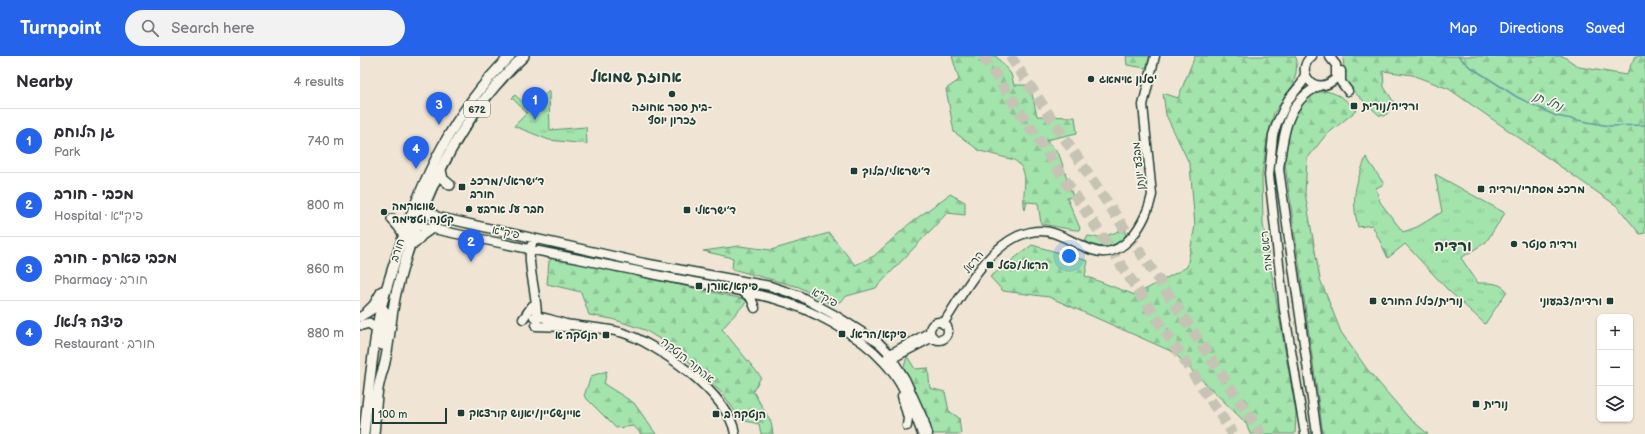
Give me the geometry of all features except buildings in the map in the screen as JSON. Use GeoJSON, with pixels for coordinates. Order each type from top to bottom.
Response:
{"type":"FeatureCollection","features":[{"type":"Feature","properties":{"kind":"main road","name":"חורב"},"geometry":{"type":"LineString","coordinates":[[364,434],[377,329],[410,251],[420,213],[441,170],[480,104],[524,56]]}},
{"type":"Feature","properties":{"kind":"main road","name":"חורב"},"geometry":{"type":"LineString","coordinates":[[385,311],[392,272],[407,223],[424,181],[442,146],[465,109],[490,76],[509,57]]}},
{"type":"Feature","properties":{"kind":"main road"},"geometry":{"type":"LineString","coordinates":[[441,170],[443,179],[450,185]]}},
{"type":"Feature","properties":{"kind":"main road"},"geometry":{"type":"LineString","coordinates":[[420,213],[424,181]]}},
{"type":"Feature","properties":{"kind":"main road"},"geometry":{"type":"LineString","coordinates":[[426,203],[436,217]]}},
{"type":"Feature","properties":{"kind":"main road"},"geometry":{"type":"LineString","coordinates":[[392,219],[404,235]]}},
{"type":"Feature","properties":{"kind":"main road"},"geometry":{"type":"LineString","coordinates":[[410,251],[419,238],[432,228]]}},
{"type":"Feature","properties":{"kind":"main road"},"geometry":{"type":"LineString","coordinates":[[377,329],[362,320],[376,302],[392,272]]}},
{"type":"Feature","properties":{"kind":"main road"},"geometry":{"type":"LineString","coordinates":[[374,434],[385,311]]}},
{"type":"Feature","properties":{"kind":"street","name":"מבצע יונתן"},"geometry":{"type":"LineString","coordinates":[[1034,232],[1054,232],[1093,251],[1109,251],[1123,245],[1136,232],[1150,205],[1152,195],[1143,106],[1156,56]]}},
{"type":"Feature","properties":{"kind":"street"},"geometry":{"type":"LineString","coordinates":[[1300,56],[1306,64]]}},
{"type":"Feature","properties":{"kind":"street"},"geometry":{"type":"LineString","coordinates":[[1312,56],[1306,64],[1305,74],[1310,82],[1319,86]]}},
{"type":"Feature","properties":{"kind":"street"},"geometry":{"type":"LineString","coordinates":[[1317,434],[1279,169],[1282,140],[1289,118],[1299,100],[1311,89],[1327,85],[1336,78],[1337,70],[1334,58]]}},
{"type":"Feature","properties":{"kind":"street"},"geometry":{"type":"LineString","coordinates":[[1334,58],[1341,68],[1341,82],[1348,91]]}},
{"type":"Feature","properties":{"kind":"street","name":"ראש מיה"},"geometry":{"type":"LineString","coordinates":[[1305,74],[1302,83],[1288,100],[1277,123],[1273,135],[1269,175],[1284,309],[1305,434]]}},
{"type":"Feature","properties":{"kind":"street"},"geometry":{"type":"LineString","coordinates":[[407,223],[420,213]]}},
{"type":"Feature","properties":{"kind":"street","name":"פיק\"א"},"geometry":{"type":"LineString","coordinates":[[420,213],[644,263],[770,286],[800,296],[879,343],[891,356],[900,370],[922,415],[928,434]]}},
{"type":"Feature","properties":{"kind":"street","name":"פיק\"א"},"geometry":{"type":"LineString","coordinates":[[407,223],[533,248],[643,273],[776,299],[816,315],[860,342],[885,362],[899,384],[922,434]]}},
{"type":"Feature","properties":{"kind":"street","name":"הראל"},"geometry":{"type":"LineString","coordinates":[[943,324],[975,276],[999,249],[1018,236],[1034,232]]}},
{"type":"Feature","properties":{"kind":"street"},"geometry":{"type":"LineString","coordinates":[[534,239],[532,271],[536,316]]}},
{"type":"Feature","properties":{"kind":"street"},"geometry":{"type":"LineString","coordinates":[[532,271],[534,261],[533,248]]}},
{"type":"Feature","properties":{"kind":"street"},"geometry":{"type":"LineString","coordinates":[[534,261],[540,254],[546,251]]}},
{"type":"Feature","properties":{"kind":"street"},"geometry":{"type":"LineString","coordinates":[[523,319],[532,306],[534,290]]}},
{"type":"Feature","properties":{"kind":"street"},"geometry":{"type":"LineString","coordinates":[[743,292],[751,298],[754,308]]}},
{"type":"Feature","properties":{"kind":"street"},"geometry":{"type":"LineString","coordinates":[[532,306],[536,316]]}},
{"type":"Feature","properties":{"kind":"street"},"geometry":{"type":"LineString","coordinates":[[362,320],[385,311]]}},
{"type":"Feature","properties":{"kind":"street"},"geometry":{"type":"LineString","coordinates":[[362,320],[385,311]]}},
{"type":"Feature","properties":{"kind":"street","name":"ארתור הנטקה"},"geometry":{"type":"LineString","coordinates":[[581,327],[536,326],[536,316],[550,321],[581,327],[620,332],[649,343],[674,360],[708,389],[724,409],[735,434]]}},
{"type":"Feature","properties":{"kind":"street"},"geometry":{"type":"LineString","coordinates":[[885,362],[891,356],[931,334],[935,323],[943,324],[947,329],[946,336],[940,340],[931,334]]}},
{"type":"Feature","properties":{"kind":"street"},"geometry":{"type":"LineString","coordinates":[[879,343],[903,350]]}},
{"type":"Feature","properties":{"kind":"street"},"geometry":{"type":"LineString","coordinates":[[900,370],[900,359],[903,350]]}},
{"type":"Feature","properties":{"kind":"street"},"geometry":{"type":"LineString","coordinates":[[899,384],[908,418],[907,426]]}},
{"type":"Feature","properties":{"kind":"green space"},"geometry":{"type":"Polygon","coordinates":[[[952,56],[996,56],[1011,74],[1014,85],[1030,85],[1037,116],[1075,117],[1077,133],[1046,140],[1059,154],[1073,197],[1067,198],[1080,228],[1079,230],[1041,224],[1038,203],[1027,202],[1025,210],[1025,176],[1020,165],[1014,160],[980,151],[954,132],[946,89],[959,80],[952,56]]]}},
{"type":"Feature","properties":{"kind":"green space"},"geometry":{"type":"Polygon","coordinates":[[[1126,56],[1150,56],[1146,68],[1127,65],[1126,56]]]}},
{"type":"Feature","properties":{"kind":"green space"},"geometry":{"type":"Polygon","coordinates":[[[1195,56],[1295,56],[1297,60],[1293,85],[1274,113],[1267,139],[1262,175],[1263,224],[1296,413],[1295,434],[1250,434],[1246,423],[1173,352],[1049,297],[1003,291],[990,277],[1032,245],[1088,261],[1085,276],[1135,295],[1187,267],[1195,226],[1190,165],[1166,115],[1163,93],[1178,98],[1195,56]]]}},
{"type":"Feature","properties":{"kind":"green space"},"geometry":{"type":"Polygon","coordinates":[[[1343,56],[1563,56],[1579,67],[1626,75],[1635,56],[1645,56],[1645,233],[1640,234],[1617,206],[1449,89],[1412,75],[1383,71],[1384,87],[1395,104],[1385,116],[1379,115],[1345,84],[1343,56]]]}},
{"type":"Feature","properties":{"kind":"green space"},"geometry":{"type":"Polygon","coordinates":[[[549,91],[550,130],[586,127],[587,144],[549,140],[514,126],[527,113],[512,98],[515,95],[530,109],[549,91]]]}},
{"type":"Feature","properties":{"kind":"green space"},"geometry":{"type":"Polygon","coordinates":[[[1320,91],[1336,94],[1357,110],[1325,136],[1307,159],[1305,193],[1320,279],[1341,332],[1367,369],[1408,417],[1428,434],[1323,434],[1285,164],[1287,143],[1292,122],[1303,103],[1310,96],[1320,91]]]}},
{"type":"Feature","properties":{"kind":"green space"},"geometry":{"type":"Polygon","coordinates":[[[1366,157],[1384,184],[1376,188],[1380,202],[1403,232],[1417,227],[1442,212],[1435,174],[1505,213],[1486,242],[1461,258],[1478,283],[1498,285],[1507,291],[1485,324],[1447,289],[1405,244],[1388,258],[1372,225],[1358,227],[1355,207],[1355,192],[1366,157]]]}},
{"type":"Feature","properties":{"kind":"green space"},"geometry":{"type":"Polygon","coordinates":[[[950,194],[965,202],[965,215],[947,213],[876,288],[847,296],[834,306],[799,287],[732,269],[733,258],[703,251],[739,246],[771,250],[829,233],[855,265],[874,256],[909,224],[950,194]]]}},
{"type":"Feature","properties":{"kind":"green space"},"geometry":{"type":"Polygon","coordinates":[[[1126,227],[1125,238],[1111,247],[1096,246],[1085,241],[1088,236],[1098,237],[1108,235],[1126,227]]]}},
{"type":"Feature","properties":{"kind":"green space"},"geometry":{"type":"Polygon","coordinates":[[[554,257],[748,300],[722,329],[761,377],[753,391],[771,422],[773,434],[761,434],[759,424],[741,420],[723,394],[674,348],[645,330],[612,319],[589,315],[581,292],[547,284],[549,261],[554,257]]]}},
{"type":"Feature","properties":{"kind":"green space"},"geometry":{"type":"Polygon","coordinates":[[[907,356],[915,369],[928,368],[930,388],[945,392],[949,411],[959,418],[961,434],[933,434],[904,367],[907,356]]]}},
{"type":"Feature","properties":{"kind":"green space"},"geometry":{"type":"Polygon","coordinates":[[[607,371],[604,384],[634,403],[656,434],[641,434],[634,426],[616,428],[584,396],[591,376],[607,371]]]}},
{"type":"Feature","properties":{"kind":"waterway","name":"נחל תן"},"geometry":{"type":"LineString","coordinates":[[1458,56],[1469,66],[1517,97],[1556,116],[1609,126],[1645,125]]}},
{"type":"Feature","properties":{"kind":"tunnel"},"geometry":{"type":"LineString","coordinates":[[983,56],[1233,434]]}},
{"type":"Feature","properties":{"kind":"tunnel"},"geometry":{"type":"LineString","coordinates":[[1010,56],[1261,434]]}},
{"type":"Feature","properties":{"kind":"place","name":"סלון אימאג'"},"geometry":{"type":"Point","coordinates":[1091,79]}},
{"type":"Feature","properties":{"kind":"place","name":"בית ספר אחוזה- זכרון יוסף"},"geometry":{"type":"Point","coordinates":[672,94]}},
{"type":"Feature","properties":{"kind":"place","name":"ורדיה/נורית"},"geometry":{"type":"Point","coordinates":[1354,106]}},
{"type":"Feature","properties":{"kind":"place","name":"גן הלוחם"},"geometry":{"type":"Point","coordinates":[535,120]}},
{"type":"Feature","properties":{"kind":"place","name":"מכבי פארם - חורב"},"geometry":{"type":"Point","coordinates":[439,125]}},
{"type":"Feature","properties":{"kind":"place","name":"פיצה דלאל"},"geometry":{"type":"Point","coordinates":[416,169]}},
{"type":"Feature","properties":{"kind":"place","name":"ד׳ישראלי/בלוך"},"geometry":{"type":"Point","coordinates":[854,171]}},
{"type":"Feature","properties":{"kind":"place","name":"ד׳ישראלי/מרכז חורב"},"geometry":{"type":"Point","coordinates":[462,187]}},
{"type":"Feature","properties":{"kind":"place","name":"מרכז מסחרי/ורדיה"},"geometry":{"type":"Point","coordinates":[1481,189]}},
{"type":"Feature","properties":{"kind":"place","name":"חבר על ארבע"},"geometry":{"type":"Point","coordinates":[469,209]}},
{"type":"Feature","properties":{"kind":"place","name":"ד׳ישראלי"},"geometry":{"type":"Point","coordinates":[687,210]}},
{"type":"Feature","properties":{"kind":"place","name":"שווארמה קטנה וטעימה"},"geometry":{"type":"Point","coordinates":[384,212]}},
{"type":"Feature","properties":{"kind":"place","name":"ורדיה סנטר"},"geometry":{"type":"Point","coordinates":[1514,244]}},
{"type":"Feature","properties":{"kind":"place","name":"מכבי - חורב"},"geometry":{"type":"Point","coordinates":[471,262]}},
{"type":"Feature","properties":{"kind":"place","name":"הראל/פטל"},"geometry":{"type":"Point","coordinates":[990,265]}},
{"type":"Feature","properties":{"kind":"place","name":"פיקא/אורן"},"geometry":{"type":"Point","coordinates":[699,286]}},
{"type":"Feature","properties":{"kind":"place","name":"נורית/כליל החורש"},"geometry":{"type":"Point","coordinates":[1373,301]}},
{"type":"Feature","properties":{"kind":"place","name":"ורדיה/צבעוני"},"geometry":{"type":"Point","coordinates":[1610,301]}},
{"type":"Feature","properties":{"kind":"place","name":"פיקא/הראל"},"geometry":{"type":"Point","coordinates":[842,334]}},
{"type":"Feature","properties":{"kind":"place","name":"הנטקה א"},"geometry":{"type":"Point","coordinates":[606,335]}},
{"type":"Feature","properties":{"kind":"place","name":"נורית"},"geometry":{"type":"Point","coordinates":[1476,404]}},
{"type":"Feature","properties":{"kind":"place","name":"איינשטיין/יאנוש קורצאק"},"geometry":{"type":"Point","coordinates":[461,413]}},
{"type":"Feature","properties":{"kind":"place","name":"הנטקה ב"},"geometry":{"type":"Point","coordinates":[716,414]}},
{"type":"Feature","properties":{"kind":"district","name":"אחוזת שמואל"},"geometry":{"type":"Point","coordinates":[636,77]}},
{"type":"Feature","properties":{"kind":"district","name":"ורדיה"},"geometry":{"type":"Point","coordinates":[1453,246]}}]}
